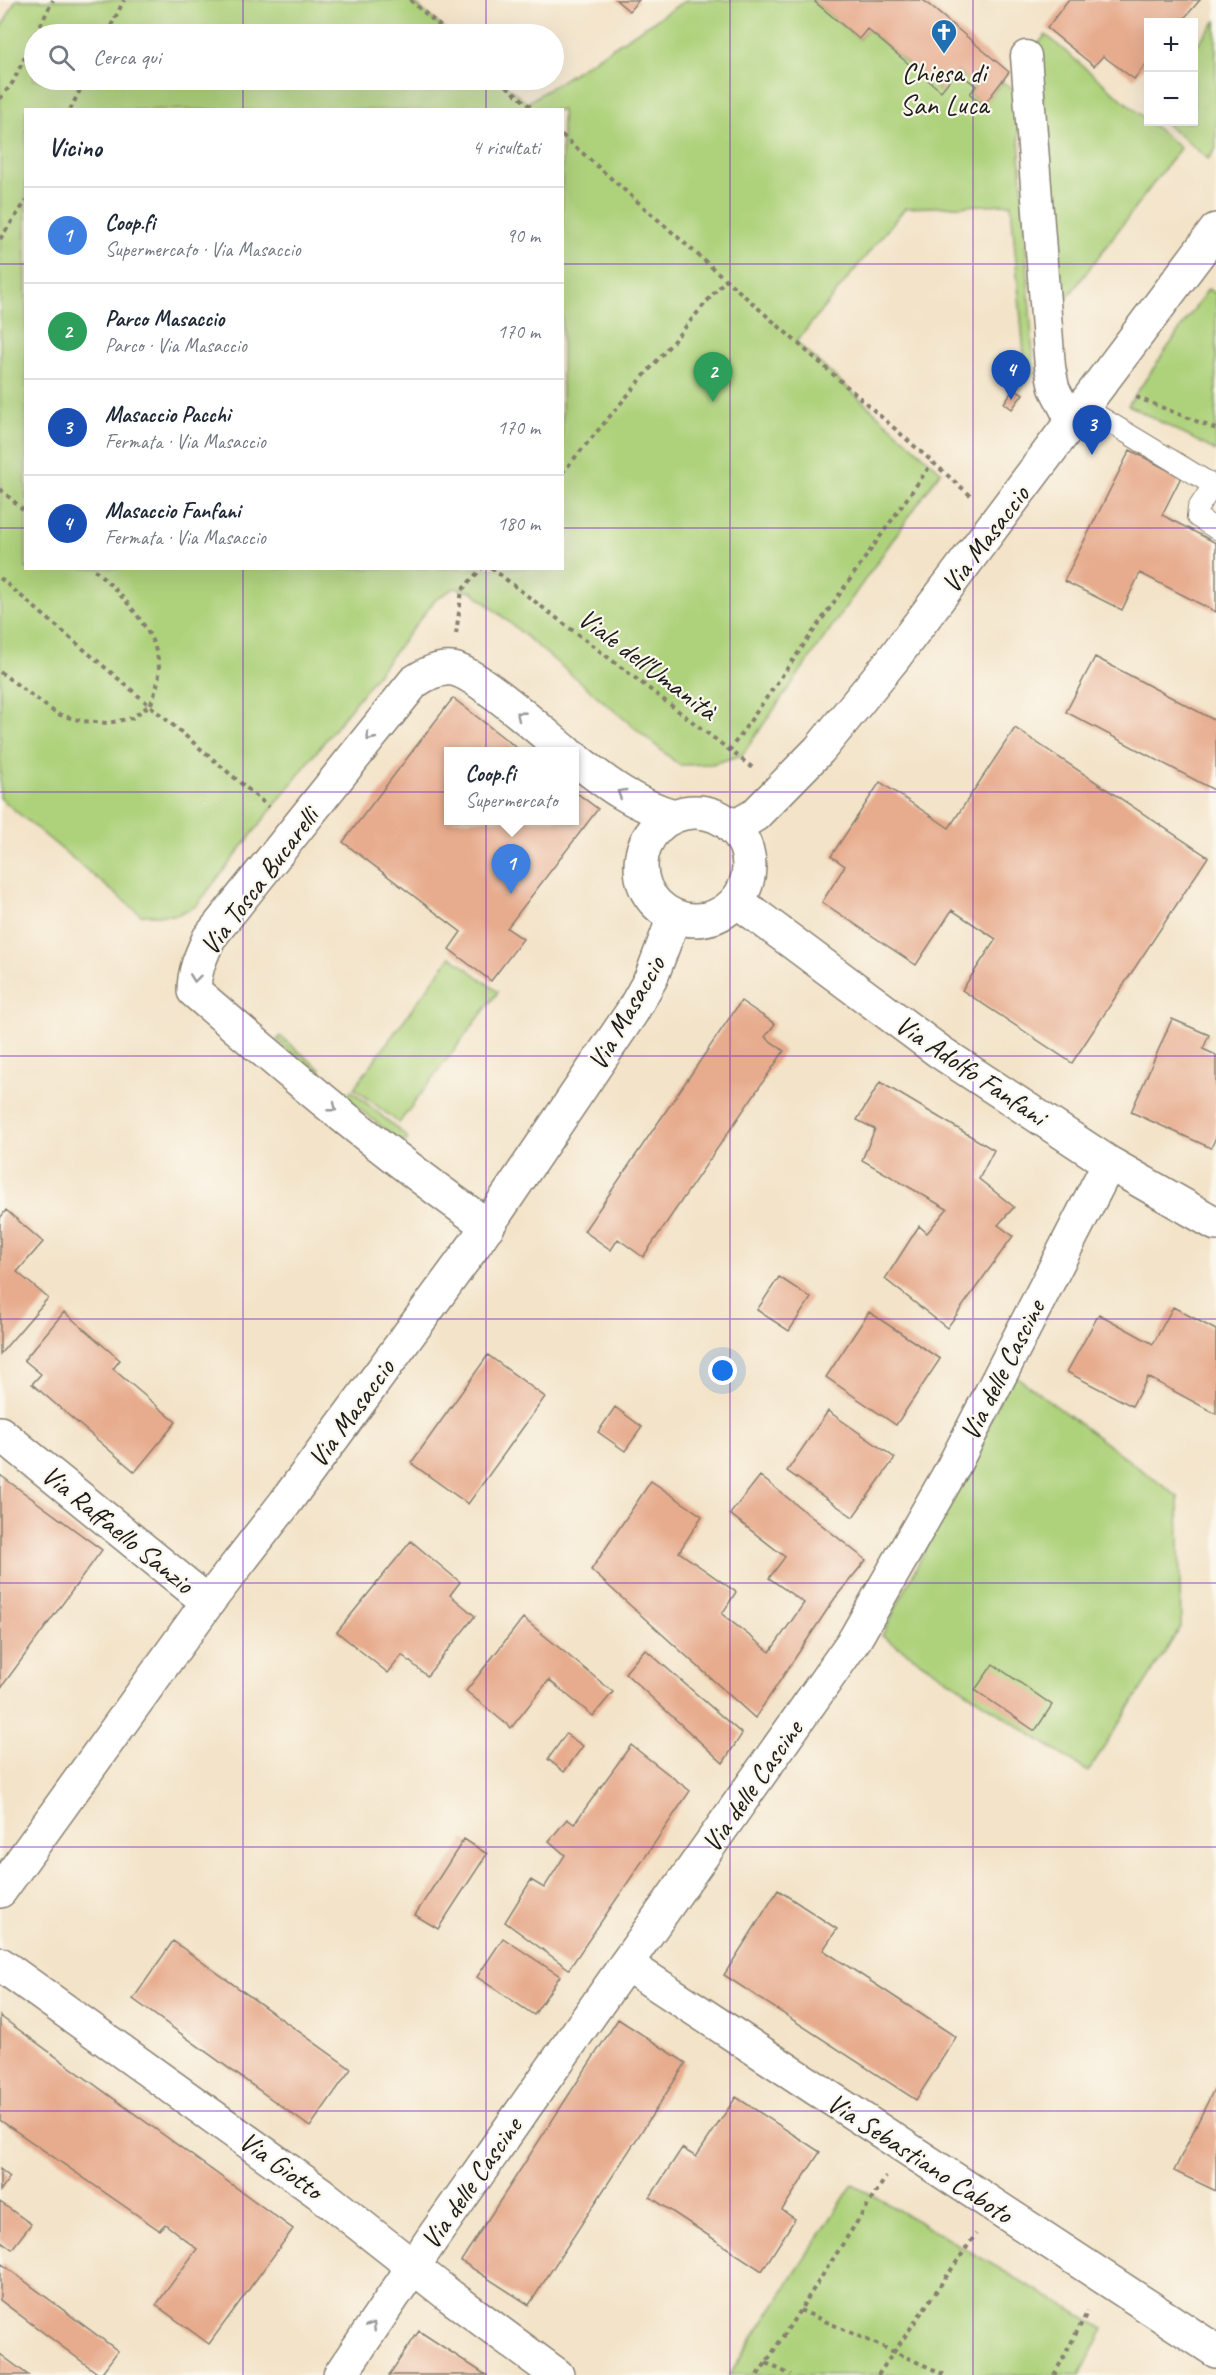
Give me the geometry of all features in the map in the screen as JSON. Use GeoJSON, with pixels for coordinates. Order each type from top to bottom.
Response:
{"type":"FeatureCollection","features":[{"type":"Feature","properties":{"kind":"street"},"geometry":{"type":"LineString","coordinates":[[1026,56],[1050,367],[1054,388],[1085,405]]}},
{"type":"Feature","properties":{"kind":"street","name":"Via Masaccio"},"geometry":{"type":"LineString","coordinates":[[733,828],[755,815],[782,789],[819,750],[894,659],[1216,230]]}},
{"type":"Feature","properties":{"kind":"street"},"geometry":{"type":"LineString","coordinates":[[451,668],[472,677],[560,747]]}},
{"type":"Feature","properties":{"kind":"street","name":"Via Tosca Bucarelli"},"geometry":{"type":"LineString","coordinates":[[451,668],[432,672],[414,682],[209,938],[197,965],[194,991],[323,1100],[488,1226]]}},
{"type":"Feature","properties":{"kind":"street"},"geometry":{"type":"LineString","coordinates":[[579,762],[620,793],[648,808],[674,816]]}},
{"type":"Feature","properties":{"kind":"street"},"geometry":{"type":"LineString","coordinates":[[689,813],[703,813],[725,821],[733,828],[743,843],[748,862],[747,878],[736,901],[729,909],[713,917],[688,920],[674,917],[662,910],[644,887],[641,866],[645,844],[653,831],[674,816],[689,813]]}},
{"type":"Feature","properties":{"kind":"street","name":"Via Adolfo Fanfani"},"geometry":{"type":"LineString","coordinates":[[736,901],[940,1052],[1109,1163],[1216,1224]]}},
{"type":"Feature","properties":{"kind":"street","name":"Via Masaccio"},"geometry":{"type":"LineString","coordinates":[[0,1891],[208,1602],[292,1493],[488,1226],[632,1012],[651,978],[674,917]]}},
{"type":"Feature","properties":{"kind":"street","name":"Via delle Cascine"},"geometry":{"type":"LineString","coordinates":[[340,2375],[414,2266],[855,1639],[952,1469],[1109,1163]]}},
{"type":"Feature","properties":{"kind":"street","name":"Via Raffaello Sanzio"},"geometry":{"type":"LineString","coordinates":[[0,1433],[208,1602]]}},
{"type":"Feature","properties":{"kind":"street","name":"Via Giotto"},"geometry":{"type":"LineString","coordinates":[[0,1964],[321,2194],[450,2296],[557,2375]]}},
{"type":"Feature","properties":{"kind":"street","name":"Via Sebastiano Caboto"},"geometry":{"type":"LineString","coordinates":[[626,1964],[1216,2351]]}},
{"type":"Feature","properties":{"kind":"lane"},"geometry":{"type":"LineString","coordinates":[[1085,405],[1208,482],[1210,490],[1197,508],[1197,517],[1216,529]]}},
{"type":"Feature","properties":{"kind":"path"},"geometry":{"type":"LineString","coordinates":[[41,24],[53,0]]}},
{"type":"Feature","properties":{"kind":"path"},"geometry":{"type":"LineString","coordinates":[[112,24],[124,0]]}},
{"type":"Feature","properties":{"kind":"path"},"geometry":{"type":"LineString","coordinates":[[410,0],[438,24]]}},
{"type":"Feature","properties":{"kind":"path"},"geometry":{"type":"LineString","coordinates":[[0,99],[13,82],[24,59]]}},
{"type":"Feature","properties":{"kind":"path"},"geometry":{"type":"LineString","coordinates":[[71,108],[80,90]]}},
{"type":"Feature","properties":{"kind":"path"},"geometry":{"type":"LineString","coordinates":[[511,90],[532,108]]}},
{"type":"Feature","properties":{"kind":"path"},"geometry":{"type":"LineString","coordinates":[[564,137],[999,520]]}},
{"type":"Feature","properties":{"kind":"path"},"geometry":{"type":"LineString","coordinates":[[0,239],[24,204]]}},
{"type":"Feature","properties":{"kind":"path"},"geometry":{"type":"LineString","coordinates":[[564,471],[725,280]]}},
{"type":"Feature","properties":{"kind":"path"},"geometry":{"type":"LineString","coordinates":[[1085,405],[1216,429]]}},
{"type":"Feature","properties":{"kind":"path"},"geometry":{"type":"LineString","coordinates":[[729,751],[932,463]]}},
{"type":"Feature","properties":{"kind":"path"},"geometry":{"type":"LineString","coordinates":[[0,489],[24,510]]}},
{"type":"Feature","properties":{"kind":"path"},"geometry":{"type":"LineString","coordinates":[[0,672],[57,714],[82,721],[108,723],[132,718],[151,704],[159,672],[153,643],[135,611],[95,570]]}},
{"type":"Feature","properties":{"kind":"path"},"geometry":{"type":"LineString","coordinates":[[451,668],[462,590],[480,570]]}},
{"type":"Feature","properties":{"kind":"path","name":"Viale dell'Umanità"},"geometry":{"type":"LineString","coordinates":[[493,570],[782,789]]}},
{"type":"Feature","properties":{"kind":"path"},"geometry":{"type":"LineString","coordinates":[[0,578],[151,704],[296,830]]}},
{"type":"Feature","properties":{"kind":"path"},"geometry":{"type":"LineString","coordinates":[[758,2375],[905,2148]]}},
{"type":"Feature","properties":{"kind":"path"},"geometry":{"type":"LineString","coordinates":[[878,2375],[995,2207]]}},
{"type":"Feature","properties":{"kind":"path"},"geometry":{"type":"LineString","coordinates":[[1054,2375],[1105,2278]]}},
{"type":"Feature","properties":{"kind":"path"},"geometry":{"type":"LineString","coordinates":[[800,2310],[946,2375]]}},
{"type":"Feature","properties":{"kind":"path"},"geometry":{"type":"LineString","coordinates":[[765,2363],[791,2375]]}},
{"type":"Feature","properties":{"kind":"green space"},"geometry":{"type":"Polygon","coordinates":[[[16,0],[411,0],[439,24],[24,24],[24,90],[512,90],[527,103],[547,90],[564,90],[564,79],[686,0],[816,0],[815,2],[859,39],[867,29],[940,91],[957,71],[976,86],[970,94],[983,106],[1002,82],[1016,90],[1034,372],[1020,390],[1013,385],[1025,366],[1011,204],[905,208],[796,342],[941,471],[742,755],[712,764],[679,765],[473,592],[454,588],[435,600],[196,906],[176,915],[141,915],[0,798],[0,30],[16,0]]]}},
{"type":"Feature","properties":{"kind":"green space"},"geometry":{"type":"Polygon","coordinates":[[[1216,21],[1216,149],[1208,159],[1169,126],[1198,126],[1198,43],[1216,21]]]}},
{"type":"Feature","properties":{"kind":"green space"},"geometry":{"type":"Polygon","coordinates":[[[1046,35],[1144,118],[1144,126],[1154,126],[1180,148],[1062,305],[1038,44],[1046,35]]]}},
{"type":"Feature","properties":{"kind":"green space"},"geometry":{"type":"Polygon","coordinates":[[[1208,289],[1216,294],[1216,451],[1128,405],[1208,289]]]}},
{"type":"Feature","properties":{"kind":"green space"},"geometry":{"type":"Polygon","coordinates":[[[451,956],[498,992],[399,1123],[354,1088],[451,956]]]}},
{"type":"Feature","properties":{"kind":"green space"},"geometry":{"type":"Polygon","coordinates":[[[280,1036],[321,1070],[319,1074],[315,1074],[277,1040],[280,1036]]]}},
{"type":"Feature","properties":{"kind":"green space"},"geometry":{"type":"Polygon","coordinates":[[[351,1090],[408,1138],[406,1142],[398,1140],[351,1102],[348,1096],[351,1090]]]}},
{"type":"Feature","properties":{"kind":"green space"},"geometry":{"type":"Polygon","coordinates":[[[1013,1374],[1178,1497],[1181,1627],[1088,1772],[882,1636],[1013,1374]]]}},
{"type":"Feature","properties":{"kind":"green space"},"geometry":{"type":"Polygon","coordinates":[[[853,2184],[1104,2329],[1080,2375],[729,2375],[853,2184]]]}},
{"type":"Feature","properties":{"kind":"building"},"geometry":{"type":"Polygon","coordinates":[[[616,0],[639,0],[629,11],[616,0]]]}},
{"type":"Feature","properties":{"kind":"building","name":"Chiesa di San Luca"},"geometry":{"type":"Polygon","coordinates":[[[816,0],[923,0],[1009,72],[983,106],[970,94],[976,86],[957,71],[941,91],[867,29],[859,39],[815,2],[816,0]]]}},
{"type":"Feature","properties":{"kind":"building","name":"Chiesa di San Luca"},"geometry":{"type":"Polygon","coordinates":[[[1068,0],[1200,0],[1184,18],[1144,18],[1144,67],[1134,79],[1103,56],[1094,66],[1047,28],[1068,0]]]}},
{"type":"Feature","properties":{"kind":"building"},"geometry":{"type":"Polygon","coordinates":[[[1014,388],[1023,394],[1012,409],[1004,403],[1014,388]]]}},
{"type":"Feature","properties":{"kind":"building"},"geometry":{"type":"Polygon","coordinates":[[[1130,450],[1181,477],[1162,515],[1216,543],[1216,612],[1140,573],[1122,610],[1064,581],[1130,450]]]}},
{"type":"Feature","properties":{"kind":"building"},"geometry":{"type":"Polygon","coordinates":[[[1095,657],[1216,721],[1216,791],[1066,712],[1095,657]]]}},
{"type":"Feature","properties":{"kind":"building"},"geometry":{"type":"Polygon","coordinates":[[[453,698],[516,747],[444,747],[444,825],[579,825],[579,795],[598,809],[507,928],[523,939],[491,981],[449,949],[461,932],[343,842],[453,698]]]}},
{"type":"Feature","properties":{"kind":"building"},"geometry":{"type":"Polygon","coordinates":[[[1015,728],[1208,857],[1072,1063],[962,990],[996,939],[952,910],[916,965],[822,902],[845,866],[831,856],[880,782],[949,828],[1015,728]]]}},
{"type":"Feature","properties":{"kind":"building"},"geometry":{"type":"Polygon","coordinates":[[[741,1001],[775,1024],[765,1037],[784,1051],[643,1257],[618,1239],[611,1250],[584,1231],[741,1001]]]}},
{"type":"Feature","properties":{"kind":"building"},"geometry":{"type":"Polygon","coordinates":[[[1172,1019],[1209,1035],[1203,1049],[1216,1055],[1216,1137],[1211,1148],[1131,1112],[1172,1019]]]}},
{"type":"Feature","properties":{"kind":"building"},"geometry":{"type":"Polygon","coordinates":[[[880,1082],[994,1150],[979,1179],[1014,1207],[998,1225],[1013,1236],[947,1328],[885,1279],[919,1226],[927,1233],[947,1209],[862,1160],[875,1129],[857,1120],[880,1082]]]}},
{"type":"Feature","properties":{"kind":"building"},"geometry":{"type":"Polygon","coordinates":[[[6,1210],[43,1242],[17,1272],[48,1298],[0,1354],[0,1218],[6,1210]]]}},
{"type":"Feature","properties":{"kind":"building"},"geometry":{"type":"Polygon","coordinates":[[[779,1277],[811,1298],[789,1331],[757,1310],[779,1277]]]}},
{"type":"Feature","properties":{"kind":"building"},"geometry":{"type":"Polygon","coordinates":[[[1173,1307],[1216,1330],[1216,1414],[1148,1377],[1132,1406],[1067,1372],[1099,1314],[1153,1344],[1173,1307]]]}},
{"type":"Feature","properties":{"kind":"building"},"geometry":{"type":"Polygon","coordinates":[[[64,1312],[120,1360],[113,1369],[176,1422],[135,1472],[32,1384],[41,1374],[24,1360],[64,1312]]]}},
{"type":"Feature","properties":{"kind":"building"},"geometry":{"type":"Polygon","coordinates":[[[869,1312],[940,1359],[896,1425],[826,1377],[869,1312]]]}},
{"type":"Feature","properties":{"kind":"building"},"geometry":{"type":"Polygon","coordinates":[[[488,1355],[545,1397],[468,1504],[411,1463],[488,1355]]]}},
{"type":"Feature","properties":{"kind":"building"},"geometry":{"type":"Polygon","coordinates":[[[615,1407],[642,1427],[625,1451],[598,1432],[615,1407]]]}},
{"type":"Feature","properties":{"kind":"building"},"geometry":{"type":"Polygon","coordinates":[[[828,1411],[895,1458],[853,1517],[787,1471],[828,1411]]]}},
{"type":"Feature","properties":{"kind":"building"},"geometry":{"type":"Polygon","coordinates":[[[0,1475],[102,1550],[0,1689],[0,1475]]]}},
{"type":"Feature","properties":{"kind":"building"},"geometry":{"type":"Polygon","coordinates":[[[760,1476],[866,1560],[835,1598],[755,1718],[591,1570],[651,1481],[702,1516],[679,1552],[736,1592],[722,1614],[770,1652],[804,1603],[769,1578],[785,1557],[730,1514],[760,1476]]]}},
{"type":"Feature","properties":{"kind":"building"},"geometry":{"type":"Polygon","coordinates":[[[411,1541],[460,1582],[450,1595],[475,1616],[427,1676],[402,1655],[388,1673],[337,1632],[411,1541]]]}},
{"type":"Feature","properties":{"kind":"building"},"geometry":{"type":"Polygon","coordinates":[[[523,1618],[613,1692],[593,1716],[549,1680],[511,1728],[466,1691],[523,1618]]]}},
{"type":"Feature","properties":{"kind":"building"},"geometry":{"type":"Polygon","coordinates":[[[645,1649],[742,1734],[723,1763],[625,1673],[645,1649]]]}},
{"type":"Feature","properties":{"kind":"building"},"geometry":{"type":"Polygon","coordinates":[[[993,1664],[1052,1705],[1035,1731],[975,1690],[993,1664]]]}},
{"type":"Feature","properties":{"kind":"building"},"geometry":{"type":"Polygon","coordinates":[[[566,1734],[583,1746],[564,1772],[548,1759],[566,1734]]]}},
{"type":"Feature","properties":{"kind":"building"},"geometry":{"type":"Polygon","coordinates":[[[631,1745],[690,1791],[569,1969],[505,1922],[531,1880],[544,1888],[565,1855],[549,1841],[567,1819],[574,1824],[631,1745]]]}},
{"type":"Feature","properties":{"kind":"building"},"geometry":{"type":"Polygon","coordinates":[[[464,1839],[487,1854],[438,1929],[415,1915],[464,1839]]]}},
{"type":"Feature","properties":{"kind":"building"},"geometry":{"type":"Polygon","coordinates":[[[778,1890],[837,1929],[823,1950],[956,2037],[916,2100],[724,1975],[778,1890]]]}},
{"type":"Feature","properties":{"kind":"building"},"geometry":{"type":"Polygon","coordinates":[[[503,1938],[560,1976],[534,2015],[477,1977],[503,1938]]]}},
{"type":"Feature","properties":{"kind":"building"},"geometry":{"type":"Polygon","coordinates":[[[173,1941],[351,2069],[310,2127],[133,1999],[173,1941]]]}},
{"type":"Feature","properties":{"kind":"building"},"geometry":{"type":"Polygon","coordinates":[[[0,2016],[293,2229],[209,2344],[156,2305],[197,2249],[165,2224],[159,2230],[0,2120],[0,2016]]]}},
{"type":"Feature","properties":{"kind":"building"},"geometry":{"type":"Polygon","coordinates":[[[618,2019],[686,2063],[529,2305],[461,2261],[618,2019]]]}},
{"type":"Feature","properties":{"kind":"building"},"geometry":{"type":"Polygon","coordinates":[[[1216,2085],[1216,2191],[1174,2171],[1216,2085]]]}},
{"type":"Feature","properties":{"kind":"building"},"geometry":{"type":"Polygon","coordinates":[[[736,2097],[820,2152],[782,2210],[795,2219],[762,2271],[650,2197],[682,2148],[696,2157],[736,2097]]]}},
{"type":"Feature","properties":{"kind":"building"},"geometry":{"type":"Polygon","coordinates":[[[0,2169],[10,2177],[0,2191],[0,2169]]]}},
{"type":"Feature","properties":{"kind":"building"},"geometry":{"type":"Polygon","coordinates":[[[0,2202],[31,2224],[12,2249],[0,2240],[0,2202]]]}},
{"type":"Feature","properties":{"kind":"building"},"geometry":{"type":"Polygon","coordinates":[[[2,2264],[118,2351],[100,2375],[0,2300],[0,2267],[2,2264]]]}},
{"type":"Feature","properties":{"kind":"building"},"geometry":{"type":"Polygon","coordinates":[[[419,2331],[486,2375],[389,2375],[419,2331]]]}},
{"type":"Feature","properties":{"kind":"building"},"geometry":{"type":"Polygon","coordinates":[[[0,2354],[28,2375],[0,2375],[0,2354]]]}},
{"type":"Feature","properties":{"kind":"place","name":"Chiesa di San Luca"},"geometry":{"type":"Point","coordinates":[944,55]}},
{"type":"Feature","properties":{"kind":"place","name":"Masaccio Fanfani"},"geometry":{"type":"Point","coordinates":[1011,400]}},
{"type":"Feature","properties":{"kind":"place","name":"Parco Masaccio"},"geometry":{"type":"Point","coordinates":[713,402]}},
{"type":"Feature","properties":{"kind":"place","name":"Masaccio Pacchi"},"geometry":{"type":"Point","coordinates":[1092,455]}},
{"type":"Feature","properties":{"kind":"place","name":"Coop.fi"},"geometry":{"type":"Point","coordinates":[511,894]}}]}
